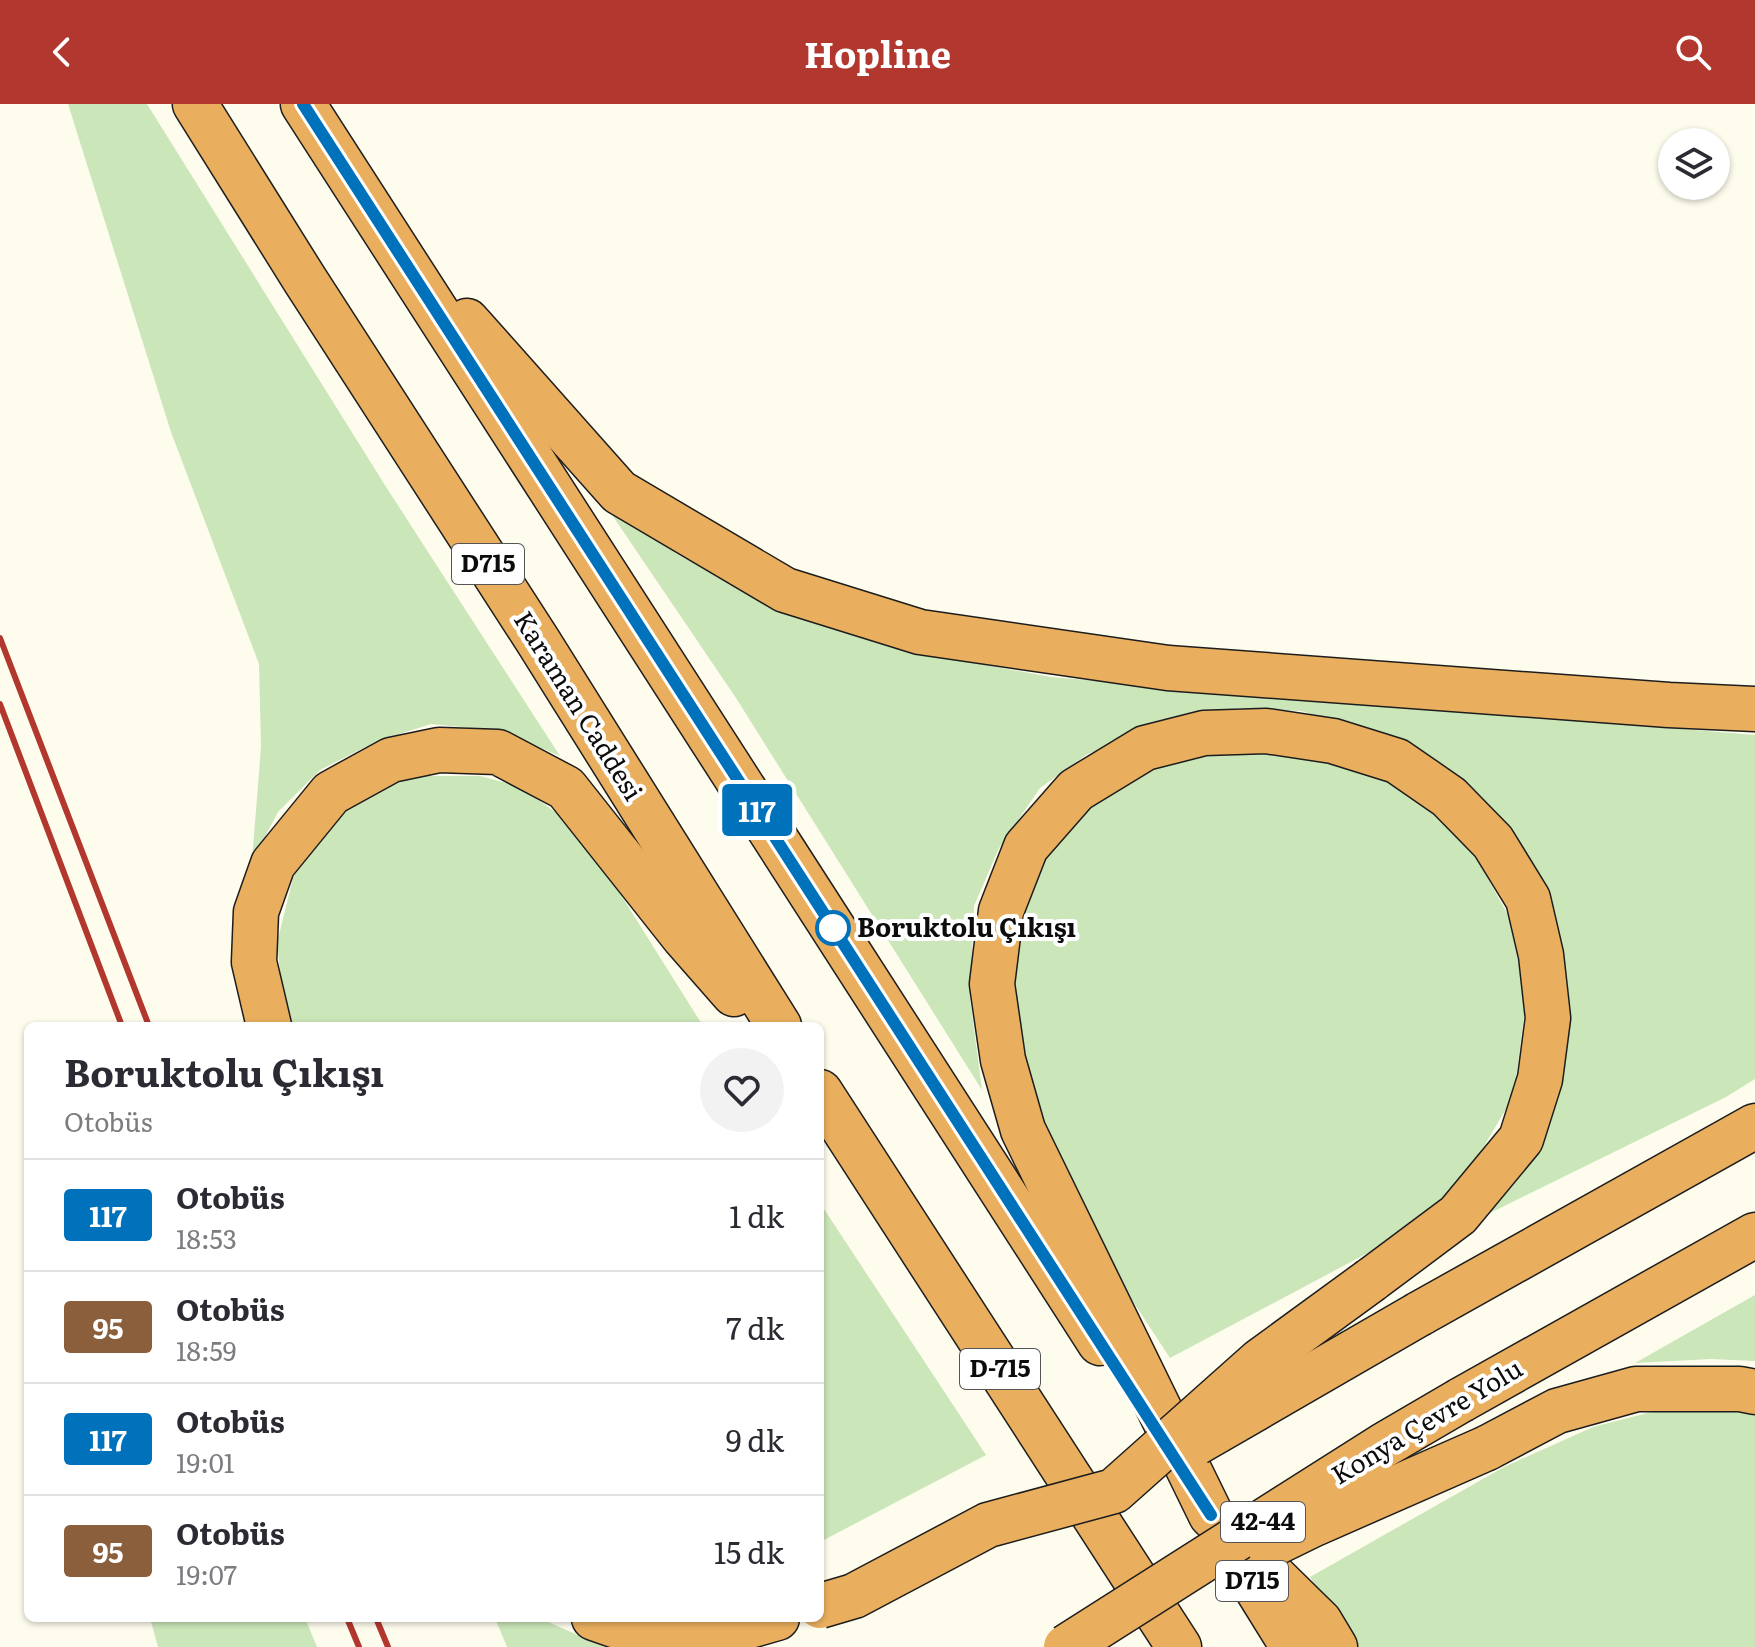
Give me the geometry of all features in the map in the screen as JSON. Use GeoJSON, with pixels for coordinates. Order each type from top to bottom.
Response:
{"type":"FeatureCollection","features":[{"type":"Feature","properties":{"kind":"highway","name":"Karaman Caddesi"},"geometry":{"type":"LineString","coordinates":[[195,104],[296,267],[538,641],[776,1022]]}},
{"type":"Feature","properties":{"kind":"highway","name":"D715"},"geometry":{"type":"LineString","coordinates":[[303,104],[1293,1647]]}},
{"type":"Feature","properties":{"kind":"highway"},"geometry":{"type":"LineString","coordinates":[[372,214],[619,492],[785,590],[920,632],[1168,668],[1755,709]]}},
{"type":"Feature","properties":{"kind":"highway"},"geometry":{"type":"LineString","coordinates":[[1114,1491],[1260,1361],[1458,1215],[1521,1139],[1540,1079],[1548,1018],[1541,955],[1528,899],[1493,842],[1449,797],[1397,761],[1333,741],[1266,731],[1204,733],[1145,748],[1076,790],[1026,847],[1001,911],[992,984],[1003,1060],[1023,1130],[1211,1515],[1320,1622],[1335,1647]]}},
{"type":"Feature","properties":{"kind":"highway"},"geometry":{"type":"LineString","coordinates":[[268,1022],[254,962],[256,912],[273,864],[331,793],[391,760],[439,750],[498,752],[566,788],[684,937],[758,1022]]}},
{"type":"Feature","properties":{"kind":"highway","name":"D-715"},"geometry":{"type":"LineString","coordinates":[[824,1098],[1179,1647]]}},
{"type":"Feature","properties":{"kind":"highway"},"geometry":{"type":"LineString","coordinates":[[824,1605],[854,1596],[988,1525],[1114,1491],[1419,1314],[1755,1126]]}},
{"type":"Feature","properties":{"kind":"highway","name":"Konya Çevre Yolu"},"geometry":{"type":"LineString","coordinates":[[1066,1647],[1384,1445],[1755,1235]]}},
{"type":"Feature","properties":{"kind":"highway"},"geometry":{"type":"LineString","coordinates":[[1066,1647],[1314,1524],[1487,1448],[1557,1411],[1636,1389],[1740,1389],[1755,1392]]}},
{"type":"Feature","properties":{"kind":"highway"},"geometry":{"type":"LineString","coordinates":[[1113,1544],[1161,1647]]}},
{"type":"Feature","properties":{"kind":"highway"},"geometry":{"type":"LineString","coordinates":[[605,1622],[651,1638],[697,1641],[763,1622]]}},
{"type":"Feature","properties":{"kind":"green space"},"geometry":{"type":"Polygon","coordinates":[[[68,104],[147,104],[388,490],[560,756],[501,731],[431,724],[377,741],[320,770],[278,812],[252,861],[261,747],[259,664],[171,432],[68,104]]]}},
{"type":"Feature","properties":{"kind":"green space"},"geometry":{"type":"Polygon","coordinates":[[[606,506],[682,557],[779,608],[892,648],[1051,677],[1755,735],[1755,1079],[1726,1097],[1480,1218],[1501,1193],[1553,911],[1395,740],[1301,711],[1238,708],[1165,720],[1086,755],[1040,788],[999,848],[974,906],[970,998],[982,1090],[736,698],[606,506]]]}},
{"type":"Feature","properties":{"kind":"green space"},"geometry":{"type":"Polygon","coordinates":[[[1227,748],[1291,750],[1397,784],[1441,820],[1475,855],[1514,926],[1525,1008],[1514,1095],[1483,1148],[1448,1193],[1394,1239],[1170,1358],[1089,1234],[1031,1105],[1008,1008],[1014,937],[1034,875],[1072,821],[1116,784],[1170,761],[1227,748]]]}},
{"type":"Feature","properties":{"kind":"green space"},"geometry":{"type":"Polygon","coordinates":[[[416,776],[480,776],[521,787],[566,820],[599,860],[700,1022],[288,1022],[277,943],[293,878],[320,827],[363,795],[416,776]]]}},
{"type":"Feature","properties":{"kind":"green space"},"geometry":{"type":"Polygon","coordinates":[[[824,1209],[986,1455],[824,1540],[824,1209]]]}},
{"type":"Feature","properties":{"kind":"green space"},"geometry":{"type":"Polygon","coordinates":[[[1755,1295],[1755,1361],[1711,1359],[1635,1363],[1755,1295]]]}},
{"type":"Feature","properties":{"kind":"green space"},"geometry":{"type":"Polygon","coordinates":[[[1675,1406],[1755,1412],[1755,1647],[1352,1647],[1310,1577],[1504,1467],[1593,1427],[1675,1406]]]}},
{"type":"Feature","properties":{"kind":"green space"},"geometry":{"type":"Polygon","coordinates":[[[151,1622],[307,1622],[317,1647],[158,1647],[151,1622]]]}},
{"type":"Feature","properties":{"kind":"green space"},"geometry":{"type":"Polygon","coordinates":[[[497,1622],[548,1622],[605,1647],[507,1647],[497,1622]]]}},
{"type":"Feature","properties":{"kind":"railway"},"geometry":{"type":"LineString","coordinates":[[0,638],[147,1022]]}},
{"type":"Feature","properties":{"kind":"railway"},"geometry":{"type":"LineString","coordinates":[[0,704],[120,1022]]}},
{"type":"Feature","properties":{"kind":"railway"},"geometry":{"type":"LineString","coordinates":[[349,1622],[359,1647]]}},
{"type":"Feature","properties":{"kind":"railway"},"geometry":{"type":"LineString","coordinates":[[378,1622],[388,1647]]}},
{"type":"Feature","properties":{"kind":"bus line","name":"117"},"geometry":{"type":"LineString","coordinates":[[303,104],[1211,1515]]}},
{"type":"Feature","properties":{"kind":"place","name":"Boruktolu Çıkışı"},"geometry":{"type":"Point","coordinates":[833,928]}}]}
